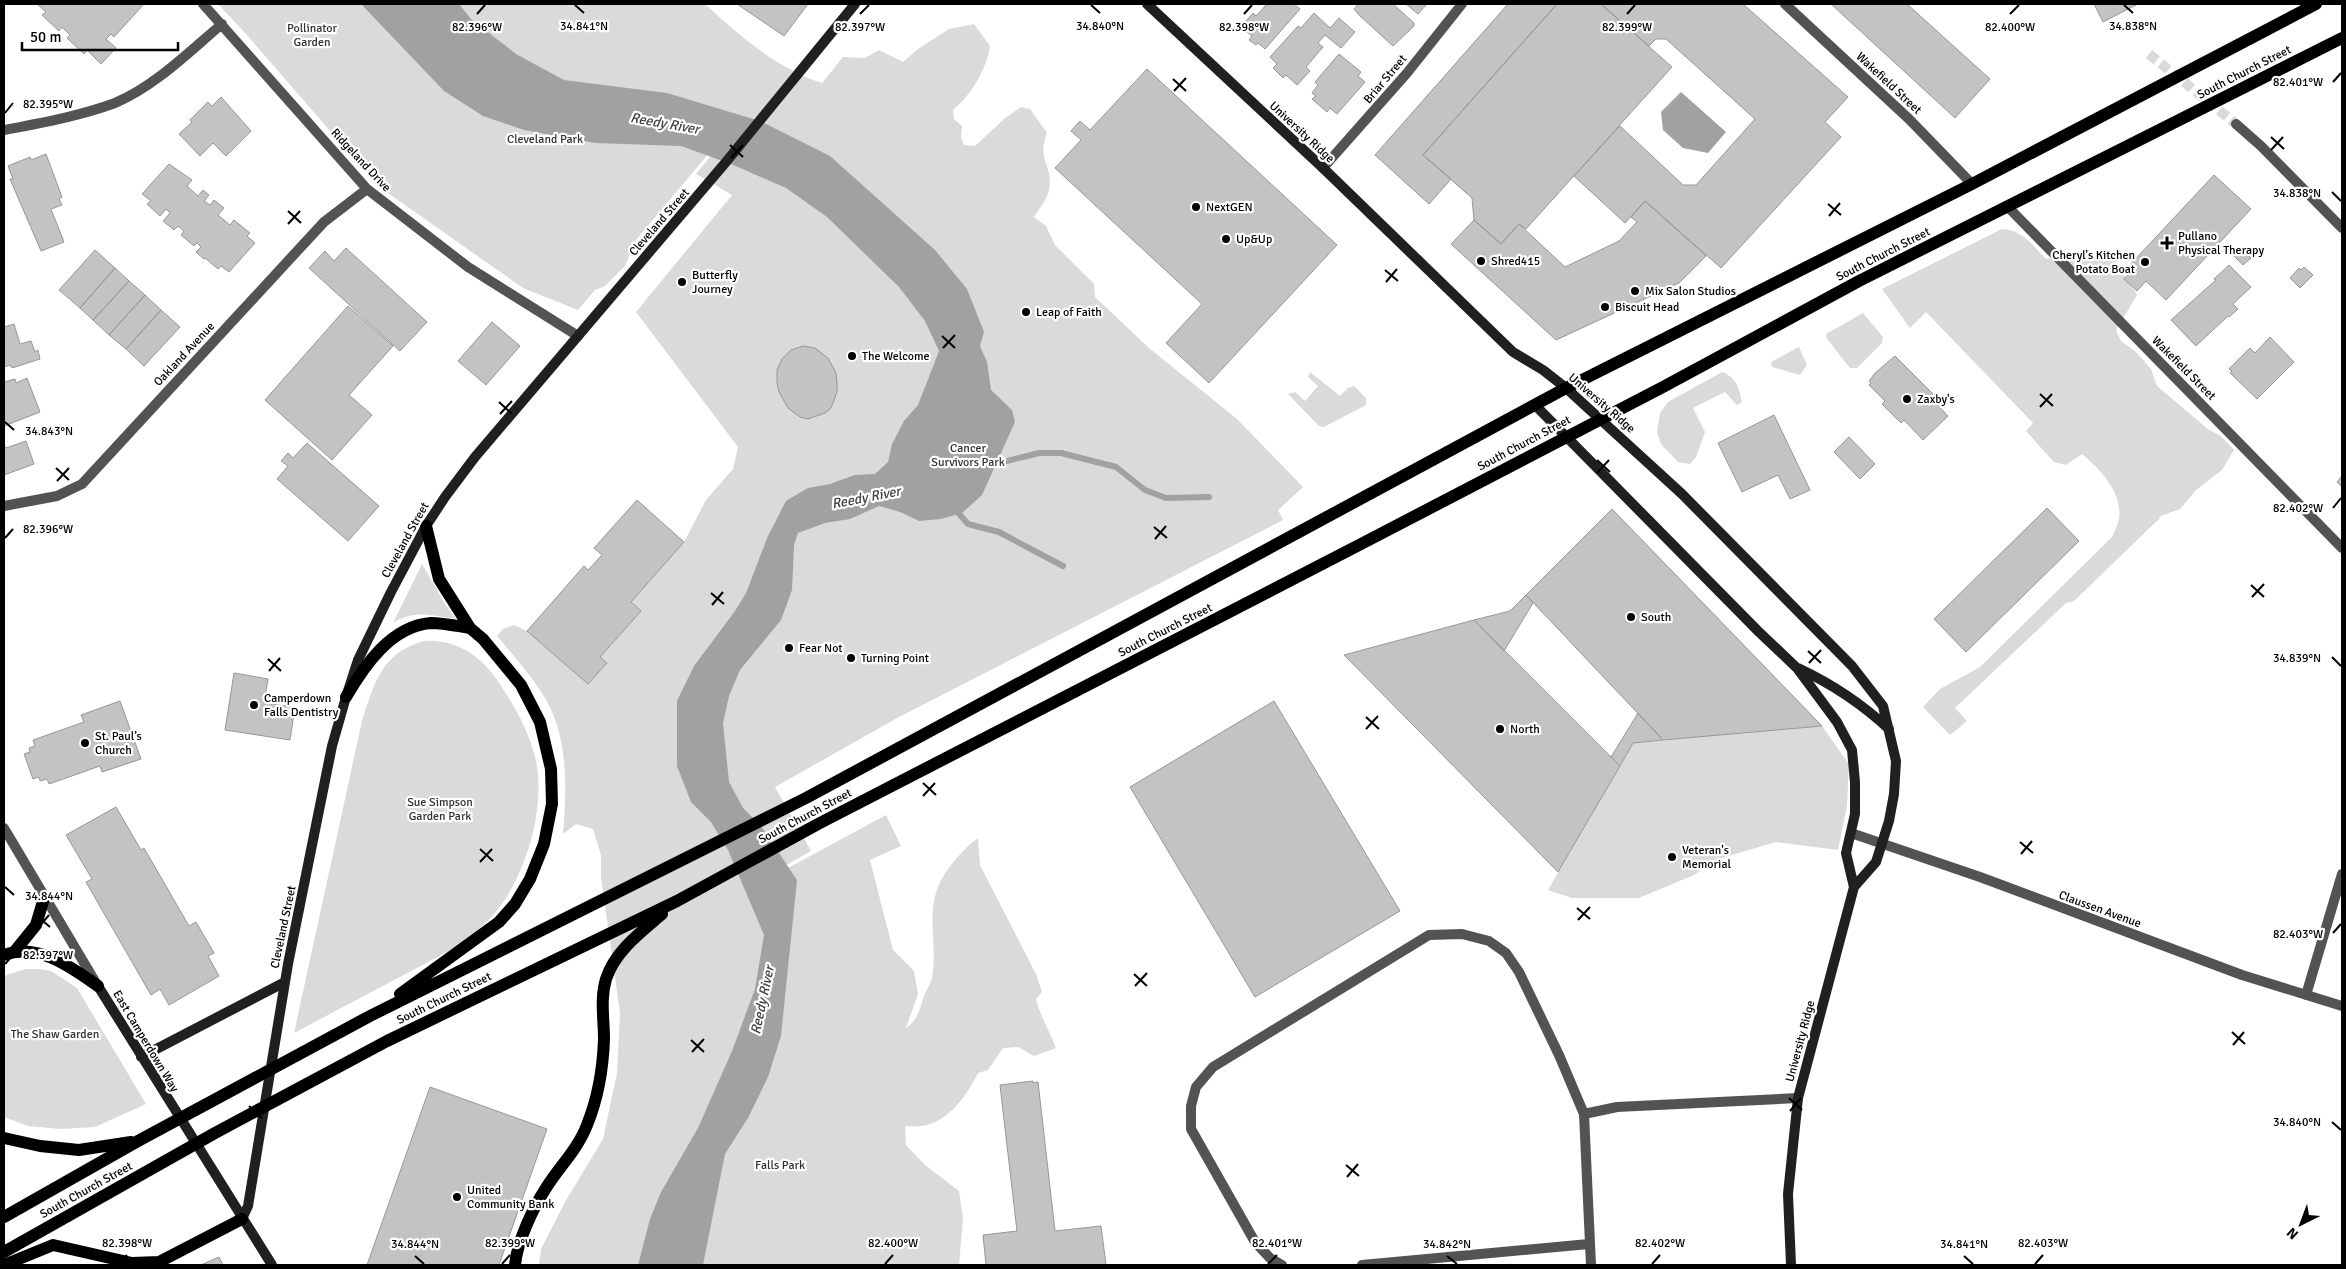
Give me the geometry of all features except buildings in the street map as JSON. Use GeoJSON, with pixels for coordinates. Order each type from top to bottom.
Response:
{"type":"FeatureCollection","features":[{"type":"Feature","properties":{"kind":"main road","name":"South Church Street"},"geometry":{"type":"LineString","coordinates":[[4,1216],[138,1141],[370,1016],[806,798],[1566,388],[1972,184],[2316,4]]}},
{"type":"Feature","properties":{"kind":"main road","name":"South Church Street"},"geometry":{"type":"LineString","coordinates":[[4,1252],[214,1133],[387,1042],[677,901],[818,824],[1601,419],[1845,288],[2342,38]]}},
{"type":"Feature","properties":{"kind":"main road"},"geometry":{"type":"LineString","coordinates":[[370,1016],[499,922],[515,904],[530,879],[544,844],[552,804],[550,769],[540,722],[521,686],[483,639],[470,628],[439,578],[426,526]]}},
{"type":"Feature","properties":{"kind":"main road"},"geometry":{"type":"LineString","coordinates":[[346,697],[359,674],[391,639],[410,628],[432,623],[470,628]]}},
{"type":"Feature","properties":{"kind":"main road"},"geometry":{"type":"LineString","coordinates":[[9,953],[36,925],[44,898]]}},
{"type":"Feature","properties":{"kind":"main road"},"geometry":{"type":"LineString","coordinates":[[515,1265],[521,1238],[545,1189],[567,1161],[586,1127],[593,1108],[603,1059],[602,1008],[606,980],[611,968],[631,940],[677,901]]}},
{"type":"Feature","properties":{"kind":"main road"},"geometry":{"type":"LineString","coordinates":[[9,953],[39,954],[68,964],[98,986]]}},
{"type":"Feature","properties":{"kind":"main road"},"geometry":{"type":"LineString","coordinates":[[4,1138],[40,1146],[79,1150],[138,1141]]}},
{"type":"Feature","properties":{"kind":"main road"},"geometry":{"type":"LineString","coordinates":[[4,1265],[53,1245],[132,1263],[158,1262],[242,1219]]}},
{"type":"Feature","properties":{"kind":"street","name":"Ridgeland Drive"},"geometry":{"type":"LineString","coordinates":[[203,4],[367,189],[468,267],[578,336]]}},
{"type":"Feature","properties":{"kind":"street","name":"Cleveland Street"},"geometry":{"type":"LineString","coordinates":[[242,1219],[248,1206],[285,982],[332,746],[358,660],[373,626],[426,526],[445,496],[475,457],[674,224],[856,4]]}},
{"type":"Feature","properties":{"kind":"street","name":"University Ridge"},"geometry":{"type":"LineString","coordinates":[[1147,4],[1323,168],[1513,352],[1543,370],[1566,388],[1682,494],[1852,666],[1883,706],[1896,761],[1894,794],[1889,821],[1876,862],[1854,887],[1798,1098],[1788,1194],[1791,1265]]}},
{"type":"Feature","properties":{"kind":"street","name":"Briar Street"},"geometry":{"type":"LineString","coordinates":[[1323,168],[1407,73],[1462,4]]}},
{"type":"Feature","properties":{"kind":"street","name":"Wakefield Street"},"geometry":{"type":"LineString","coordinates":[[1785,4],[1910,119],[1972,184]]}},
{"type":"Feature","properties":{"kind":"street"},"geometry":{"type":"LineString","coordinates":[[4,130],[45,122],[116,102],[159,77],[222,24]]}},
{"type":"Feature","properties":{"kind":"street"},"geometry":{"type":"LineString","coordinates":[[2236,124],[2261,146],[2342,228]]}},
{"type":"Feature","properties":{"kind":"street","name":"Oakland Avenue"},"geometry":{"type":"LineString","coordinates":[[4,506],[57,496],[82,484],[324,222],[367,189]]}},
{"type":"Feature","properties":{"kind":"street","name":"Wakefield Street"},"geometry":{"type":"LineString","coordinates":[[2008,207],[2342,548]]}},
{"type":"Feature","properties":{"kind":"street","name":"University Ridge"},"geometry":{"type":"LineString","coordinates":[[1535,405],[1757,630],[1797,668],[1837,722],[1852,750],[1856,782],[1855,814],[1846,853],[1854,887]]}},
{"type":"Feature","properties":{"kind":"street"},"geometry":{"type":"LineString","coordinates":[[1797,668],[1827,682],[1857,701],[1890,730]]}},
{"type":"Feature","properties":{"kind":"street","name":"East Camperdown Way"},"geometry":{"type":"LineString","coordinates":[[4,828],[44,898],[152,1075],[272,1265]]}},
{"type":"Feature","properties":{"kind":"street","name":"Claussen Avenue"},"geometry":{"type":"LineString","coordinates":[[1851,833],[1980,877],[2242,975],[2342,1006]]}},
{"type":"Feature","properties":{"kind":"street"},"geometry":{"type":"LineString","coordinates":[[2306,995],[2342,874]]}},
{"type":"Feature","properties":{"kind":"street"},"geometry":{"type":"LineString","coordinates":[[1282,1265],[1270,1258],[1255,1242],[1191,1128],[1191,1106],[1196,1087],[1213,1067],[1429,935],[1462,934],[1489,941],[1506,953],[1519,972],[1559,1055],[1584,1114],[1591,1265]]}},
{"type":"Feature","properties":{"kind":"street"},"geometry":{"type":"LineString","coordinates":[[141,1057],[285,982]]}},
{"type":"Feature","properties":{"kind":"street"},"geometry":{"type":"LineString","coordinates":[[1584,1114],[1617,1107],[1798,1098]]}},
{"type":"Feature","properties":{"kind":"street"},"geometry":{"type":"LineString","coordinates":[[1362,1265],[1589,1244]]}},
{"type":"Feature","properties":{"kind":"green space"},"geometry":{"type":"Polygon","coordinates":[[[218,4],[705,4],[759,50],[805,77],[822,83],[843,57],[865,58],[879,50],[903,62],[918,49],[949,29],[974,24],[990,46],[982,73],[966,97],[953,110],[954,119],[962,126],[961,138],[964,145],[975,146],[1004,119],[1021,107],[1030,109],[1047,133],[1043,150],[1050,182],[1047,197],[1034,217],[1046,226],[1055,245],[1094,284],[1095,297],[1149,348],[1237,419],[1303,487],[1278,510],[1283,520],[899,717],[775,787],[811,851],[746,888],[747,890],[886,815],[901,846],[870,860],[893,950],[914,971],[918,994],[906,1028],[918,1014],[932,978],[934,962],[933,907],[936,893],[951,865],[978,838],[980,865],[1036,974],[1042,992],[1036,999],[1056,1048],[1034,1056],[1018,1047],[1003,1048],[988,1070],[978,1073],[962,1099],[948,1114],[931,1124],[905,1126],[906,1145],[925,1165],[959,1191],[963,1218],[959,1265],[539,1265],[541,1249],[565,1202],[603,1139],[617,1073],[620,1013],[601,877],[601,855],[593,829],[576,824],[563,834],[565,797],[564,759],[556,723],[540,690],[497,636],[503,629],[514,625],[527,631],[588,684],[607,663],[600,657],[641,611],[631,602],[684,542],[706,500],[733,469],[738,447],[636,312],[732,195],[696,174],[744,116],[741,115],[636,240],[625,266],[605,286],[595,290],[578,310],[523,288],[378,186],[218,4]]]}},
{"type":"Feature","properties":{"kind":"green space"},"geometry":{"type":"Polygon","coordinates":[[[2002,229],[2021,235],[2046,259],[2096,253],[2113,258],[2137,295],[2116,330],[2121,341],[2136,352],[2151,369],[2157,386],[2209,430],[2220,435],[2234,450],[2222,470],[2196,490],[2180,509],[2158,517],[2161,517],[2074,601],[2066,603],[1955,708],[1967,721],[1950,735],[1923,707],[1940,689],[1980,667],[2112,537],[2119,519],[2119,509],[2114,491],[2096,467],[2082,454],[2066,465],[2054,462],[2026,431],[2033,423],[1926,312],[1910,328],[1882,289],[2002,229]]]}},
{"type":"Feature","properties":{"kind":"green space"},"geometry":{"type":"Polygon","coordinates":[[[1863,313],[1883,337],[1882,343],[1857,368],[1850,368],[1827,339],[1826,334],[1863,313]]]}},
{"type":"Feature","properties":{"kind":"green space"},"geometry":{"type":"Polygon","coordinates":[[[1799,347],[1807,365],[1800,375],[1772,367],[1771,362],[1799,347]]]}},
{"type":"Feature","properties":{"kind":"green space"},"geometry":{"type":"Polygon","coordinates":[[[1310,372],[1340,396],[1348,388],[1354,386],[1366,398],[1366,405],[1324,427],[1319,426],[1288,394],[1295,392],[1305,401],[1318,386],[1308,377],[1310,372]]]}},
{"type":"Feature","properties":{"kind":"green space"},"geometry":{"type":"Polygon","coordinates":[[[1722,372],[1734,380],[1740,392],[1742,402],[1737,405],[1725,392],[1693,408],[1705,432],[1696,457],[1690,464],[1678,462],[1661,444],[1657,432],[1660,413],[1668,402],[1722,372]]]}},
{"type":"Feature","properties":{"kind":"green space"},"geometry":{"type":"Polygon","coordinates":[[[422,564],[456,619],[416,615],[393,623],[422,564]]]}},
{"type":"Feature","properties":{"kind":"green space","name":"Sue Simpson Garden Park"},"geometry":{"type":"Polygon","coordinates":[[[424,641],[449,643],[460,647],[480,660],[496,678],[522,722],[535,757],[538,775],[536,815],[526,856],[518,876],[499,908],[488,921],[468,938],[447,952],[294,1033],[366,707],[381,672],[389,662],[409,646],[424,641]]]}},
{"type":"Feature","properties":{"kind":"green space"},"geometry":{"type":"Polygon","coordinates":[[[1822,726],[1849,764],[1847,806],[1838,850],[1776,842],[1715,860],[1694,875],[1639,898],[1572,898],[1548,890],[1633,743],[1822,726]]]}},
{"type":"Feature","properties":{"kind":"green space","name":"The Shaw Garden"},"geometry":{"type":"Polygon","coordinates":[[[25,969],[51,971],[77,988],[146,1104],[95,1127],[60,1129],[28,1126],[4,1117],[4,976],[25,969]]]}},
{"type":"Feature","properties":{"kind":"water","name":"Reedy River"},"geometry":{"type":"Polygon","coordinates":[[[361,4],[459,4],[471,19],[516,54],[564,80],[667,93],[760,121],[830,156],[935,250],[967,289],[984,332],[980,346],[987,362],[991,390],[1012,410],[1015,422],[982,495],[962,513],[941,519],[919,521],[900,512],[879,506],[850,519],[825,523],[798,533],[794,545],[792,590],[781,620],[740,670],[729,696],[723,723],[729,782],[743,808],[761,826],[797,880],[781,1036],[768,1077],[748,1118],[725,1154],[703,1265],[638,1265],[650,1219],[661,1192],[698,1128],[732,1051],[755,989],[764,935],[728,850],[711,822],[691,802],[677,766],[677,701],[694,666],[746,593],[768,536],[786,501],[808,488],[830,484],[855,475],[875,474],[888,462],[892,444],[904,421],[918,405],[939,351],[925,321],[899,287],[827,217],[786,188],[731,164],[681,146],[595,143],[524,130],[483,116],[444,91],[361,4]]]}},
{"type":"Feature","properties":{"kind":"water"},"geometry":{"type":"Polygon","coordinates":[[[1681,92],[1726,132],[1708,153],[1683,148],[1663,130],[1661,112],[1681,92]]]}},
{"type":"Feature","properties":{"kind":"waterway"},"geometry":{"type":"LineString","coordinates":[[991,460],[999,463],[1039,453],[1061,453],[1116,467],[1145,490],[1166,498],[1209,497]]}},
{"type":"Feature","properties":{"kind":"waterway"},"geometry":{"type":"LineString","coordinates":[[955,509],[968,524],[999,532],[1063,566]]}},
{"type":"Feature","properties":{"kind":"tunnel"},"geometry":{"type":"LineString","coordinates":[[2149,54],[2236,124]]}},
{"type":"Feature","properties":{"kind":"place","name":"NextGEN"},"geometry":{"type":"Point","coordinates":[1196,207]}},
{"type":"Feature","properties":{"kind":"place","name":"Up&Up"},"geometry":{"type":"Point","coordinates":[1226,239]}},
{"type":"Feature","properties":{"kind":"place","name":"Pullano Physical Therapy"},"geometry":{"type":"Point","coordinates":[2167,243]}},
{"type":"Feature","properties":{"kind":"place","name":"Shred415"},"geometry":{"type":"Point","coordinates":[1481,261]}},
{"type":"Feature","properties":{"kind":"place","name":"Cheryl's Kitchen Potato Boat"},"geometry":{"type":"Point","coordinates":[2145,262]}},
{"type":"Feature","properties":{"kind":"place","name":"Butterfly Journey"},"geometry":{"type":"Point","coordinates":[682,282]}},
{"type":"Feature","properties":{"kind":"place","name":"Mix Salon Studios"},"geometry":{"type":"Point","coordinates":[1635,291]}},
{"type":"Feature","properties":{"kind":"place","name":"Biscuit Head"},"geometry":{"type":"Point","coordinates":[1605,307]}},
{"type":"Feature","properties":{"kind":"place","name":"Leap of Faith"},"geometry":{"type":"Point","coordinates":[1026,312]}},
{"type":"Feature","properties":{"kind":"place","name":"The Welcome"},"geometry":{"type":"Point","coordinates":[852,356]}},
{"type":"Feature","properties":{"kind":"place","name":"Zaxby's"},"geometry":{"type":"Point","coordinates":[1907,399]}},
{"type":"Feature","properties":{"kind":"place","name":"South"},"geometry":{"type":"Point","coordinates":[1631,617]}},
{"type":"Feature","properties":{"kind":"place","name":"Fear Not"},"geometry":{"type":"Point","coordinates":[789,648]}},
{"type":"Feature","properties":{"kind":"place","name":"Turning Point"},"geometry":{"type":"Point","coordinates":[851,658]}},
{"type":"Feature","properties":{"kind":"place","name":"Camperdown Falls Dentistry"},"geometry":{"type":"Point","coordinates":[254,705]}},
{"type":"Feature","properties":{"kind":"place","name":"North"},"geometry":{"type":"Point","coordinates":[1500,729]}},
{"type":"Feature","properties":{"kind":"place","name":"St. Paul’s Church"},"geometry":{"type":"Point","coordinates":[85,743]}},
{"type":"Feature","properties":{"kind":"place","name":"Veteran's Memorial"},"geometry":{"type":"Point","coordinates":[1672,857]}},
{"type":"Feature","properties":{"kind":"place","name":"United Community Bank"},"geometry":{"type":"Point","coordinates":[457,1197]}},
{"type":"Feature","properties":{"kind":"park label","name":"Pollinator Garden"},"geometry":{"type":"Point","coordinates":[312,35]}},
{"type":"Feature","properties":{"kind":"park label","name":"Cleveland Park"},"geometry":{"type":"Point","coordinates":[545,139]}},
{"type":"Feature","properties":{"kind":"park label","name":"Cancer Survivors Park"},"geometry":{"type":"Point","coordinates":[968,455]}},
{"type":"Feature","properties":{"kind":"park label","name":"Falls Park"},"geometry":{"type":"Point","coordinates":[780,1165]}}]}
